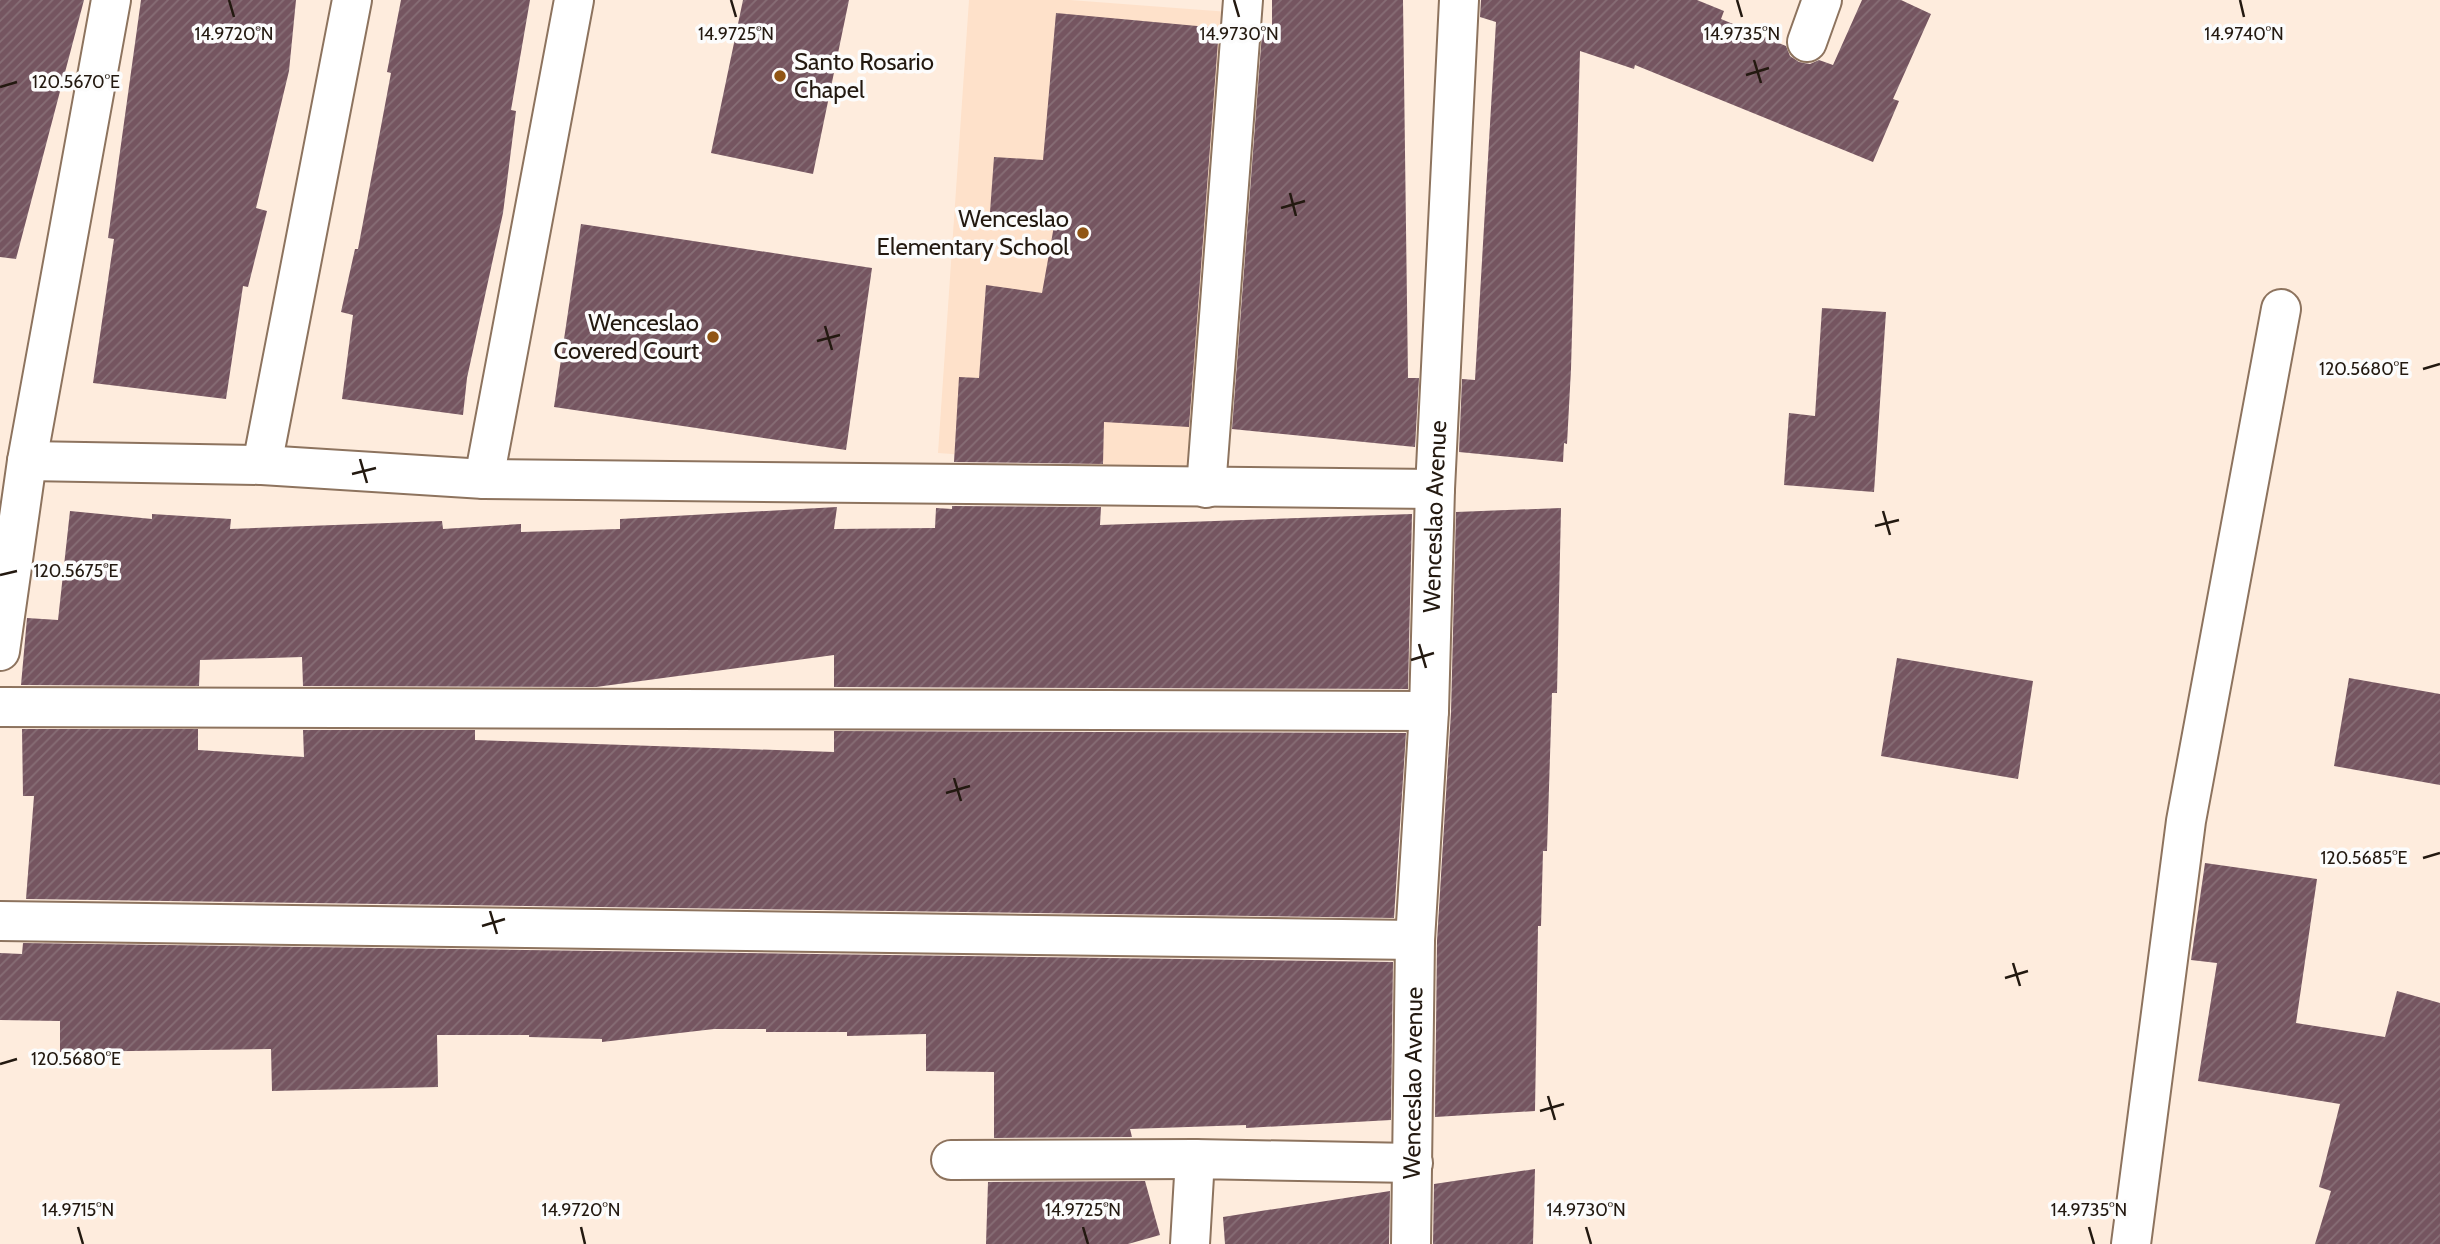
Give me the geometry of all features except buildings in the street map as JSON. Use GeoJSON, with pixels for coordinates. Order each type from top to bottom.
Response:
{"type":"FeatureCollection","features":[{"type":"Feature","properties":{"kind":"street"},"geometry":{"type":"LineString","coordinates":[[0,651],[27,461],[111,0]]}},
{"type":"Feature","properties":{"kind":"street"},"geometry":{"type":"LineString","coordinates":[[262,465],[352,0]]}},
{"type":"Feature","properties":{"kind":"street"},"geometry":{"type":"LineString","coordinates":[[484,479],[574,0]]}},
{"type":"Feature","properties":{"kind":"street"},"geometry":{"type":"LineString","coordinates":[[1206,488],[1241,0]]}},
{"type":"Feature","properties":{"kind":"street","name":"Wenceslao Avenue"},"geometry":{"type":"LineString","coordinates":[[1411,1244],[1415,940],[1429,711],[1435,489],[1459,0]]}},
{"type":"Feature","properties":{"kind":"street"},"geometry":{"type":"LineString","coordinates":[[1807,43],[1822,0]]}},
{"type":"Feature","properties":{"kind":"street"},"geometry":{"type":"LineString","coordinates":[[2131,1244],[2186,821],[2281,309]]}},
{"type":"Feature","properties":{"kind":"street"},"geometry":{"type":"LineString","coordinates":[[27,461],[262,465],[484,479],[1435,489]]}},
{"type":"Feature","properties":{"kind":"street"},"geometry":{"type":"LineString","coordinates":[[0,707],[1429,711]]}},
{"type":"Feature","properties":{"kind":"street"},"geometry":{"type":"LineString","coordinates":[[0,921],[1415,940]]}},
{"type":"Feature","properties":{"kind":"street"},"geometry":{"type":"LineString","coordinates":[[951,1160],[1195,1159],[1413,1163]]}},
{"type":"Feature","properties":{"kind":"street"},"geometry":{"type":"LineString","coordinates":[[1190,1244],[1195,1159]]}},
{"type":"Feature","properties":{"kind":"shaded area","name":"Wenceslao Elementary School"},"geometry":{"type":"Polygon","coordinates":[[[969,0],[1070,0],[1229,12],[1197,472],[938,453],[969,0]]]}},
{"type":"Feature","properties":{"kind":"place","name":"Santo Rosario Chapel"},"geometry":{"type":"Point","coordinates":[780,76]}},
{"type":"Feature","properties":{"kind":"place","name":"Wenceslao Elementary School"},"geometry":{"type":"Point","coordinates":[1083,233]}},
{"type":"Feature","properties":{"kind":"place","name":"Wenceslao Covered Court"},"geometry":{"type":"Point","coordinates":[713,337]}}]}
